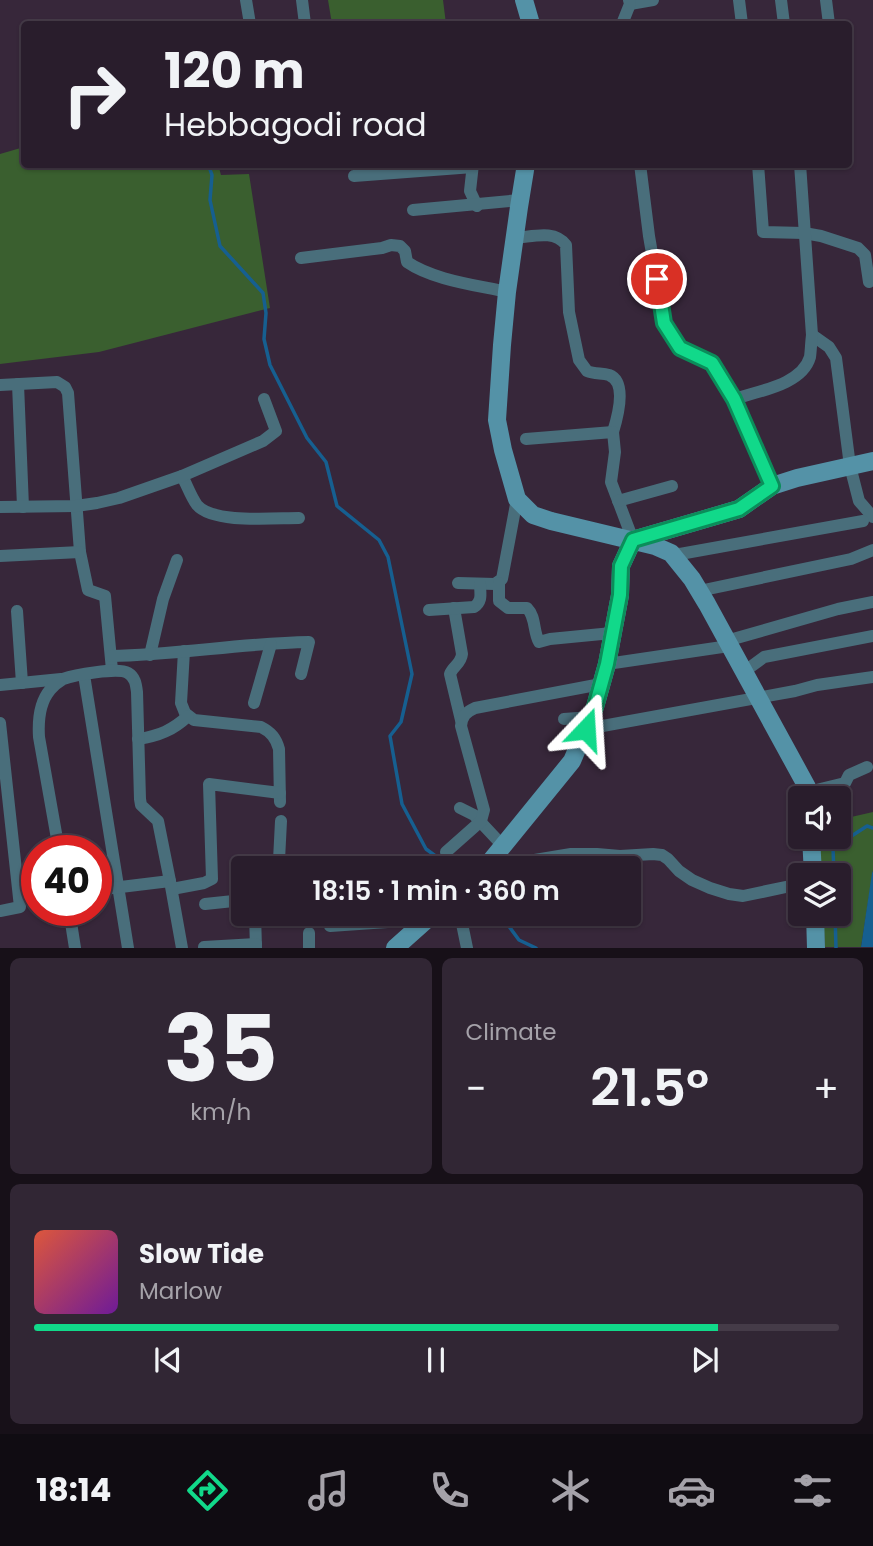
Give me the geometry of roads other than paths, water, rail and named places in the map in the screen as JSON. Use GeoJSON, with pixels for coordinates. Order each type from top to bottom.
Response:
{"type":"FeatureCollection","features":[{"type":"Feature","properties":{"kind":"street"},"geometry":{"type":"LineString","coordinates":[[246,0],[250,21]]}},
{"type":"Feature","properties":{"kind":"street"},"geometry":{"type":"LineString","coordinates":[[302,0],[305,21]]}},
{"type":"Feature","properties":{"kind":"street"},"geometry":{"type":"LineString","coordinates":[[524,0],[530,21]]}},
{"type":"Feature","properties":{"kind":"street"},"geometry":{"type":"LineString","coordinates":[[623,21],[630,2],[653,0]]}},
{"type":"Feature","properties":{"kind":"street"},"geometry":{"type":"LineString","coordinates":[[739,0],[742,21]]}},
{"type":"Feature","properties":{"kind":"street"},"geometry":{"type":"LineString","coordinates":[[781,0],[784,21]]}},
{"type":"Feature","properties":{"kind":"street"},"geometry":{"type":"LineString","coordinates":[[826,0],[829,21]]}},
{"type":"Feature","properties":{"kind":"street"},"geometry":{"type":"LineString","coordinates":[[354,176],[449,168]]}},
{"type":"Feature","properties":{"kind":"street"},"geometry":{"type":"LineString","coordinates":[[473,168],[470,191],[477,206]]}},
{"type":"Feature","properties":{"kind":"street"},"geometry":{"type":"LineString","coordinates":[[525,168],[502,345],[498,420],[503,450],[517,499],[503,575],[499,583],[499,601],[508,608],[527,608],[530,611],[539,642],[612,633]]}},
{"type":"Feature","properties":{"kind":"street"},"geometry":{"type":"LineString","coordinates":[[640,168],[664,323],[680,348],[712,363],[734,399],[772,486]]}},
{"type":"Feature","properties":{"kind":"street"},"geometry":{"type":"LineString","coordinates":[[758,168],[763,232],[804,233],[859,248],[865,255],[869,282]]}},
{"type":"Feature","properties":{"kind":"street"},"geometry":{"type":"LineString","coordinates":[[734,399],[788,382],[805,367],[810,357],[812,335],[800,168]]}},
{"type":"Feature","properties":{"kind":"street"},"geometry":{"type":"LineString","coordinates":[[413,211],[520,200]]}},
{"type":"Feature","properties":{"kind":"street"},"geometry":{"type":"LineString","coordinates":[[495,856],[572,761],[595,707],[607,664],[620,595],[621,566],[633,540],[611,477],[615,452],[613,432],[620,405],[616,381],[607,374],[587,371],[579,360],[569,312],[566,245],[551,235],[515,238]]}},
{"type":"Feature","properties":{"kind":"street"},"geometry":{"type":"LineString","coordinates":[[301,258],[400,246],[405,251],[407,262],[416,268],[507,292]]}},
{"type":"Feature","properties":{"kind":"street"},"geometry":{"type":"LineString","coordinates":[[517,499],[533,515],[551,522],[633,540],[680,554],[868,519],[849,466],[836,359],[829,347],[812,335]]}},
{"type":"Feature","properties":{"kind":"street"},"geometry":{"type":"LineString","coordinates":[[0,385],[52,381],[62,384],[68,393],[80,552],[88,590],[104,596],[112,670]]}},
{"type":"Feature","properties":{"kind":"street"},"geometry":{"type":"LineString","coordinates":[[18,384],[23,507]]}},
{"type":"Feature","properties":{"kind":"street"},"geometry":{"type":"LineString","coordinates":[[0,507],[76,506],[119,498],[182,475],[264,441],[276,431],[264,399]]}},
{"type":"Feature","properties":{"kind":"street"},"geometry":{"type":"LineString","coordinates":[[526,439],[613,432]]}},
{"type":"Feature","properties":{"kind":"street"},"geometry":{"type":"LineString","coordinates":[[633,540],[739,509],[772,486],[873,461]]}},
{"type":"Feature","properties":{"kind":"street"},"geometry":{"type":"LineString","coordinates":[[182,475],[198,505],[208,513],[230,517],[299,518]]}},
{"type":"Feature","properties":{"kind":"street"},"geometry":{"type":"LineString","coordinates":[[618,501],[672,486]]}},
{"type":"Feature","properties":{"kind":"street"},"geometry":{"type":"LineString","coordinates":[[699,591],[851,559],[873,550]]}},
{"type":"Feature","properties":{"kind":"street"},"geometry":{"type":"LineString","coordinates":[[0,556],[80,552]]}},
{"type":"Feature","properties":{"kind":"street"},"geometry":{"type":"LineString","coordinates":[[671,553],[699,591],[806,786]]}},
{"type":"Feature","properties":{"kind":"street"},"geometry":{"type":"LineString","coordinates":[[150,655],[163,599],[177,560]]}},
{"type":"Feature","properties":{"kind":"street"},"geometry":{"type":"LineString","coordinates":[[458,583],[499,583]]}},
{"type":"Feature","properties":{"kind":"street"},"geometry":{"type":"LineString","coordinates":[[429,610],[470,608],[477,605],[481,598],[480,584]]}},
{"type":"Feature","properties":{"kind":"street"},"geometry":{"type":"LineString","coordinates":[[607,664],[728,643],[873,601]]}},
{"type":"Feature","properties":{"kind":"street"},"geometry":{"type":"LineString","coordinates":[[446,852],[481,821],[484,810],[451,678],[451,671],[462,658],[454,608]]}},
{"type":"Feature","properties":{"kind":"street"},"geometry":{"type":"LineString","coordinates":[[17,611],[22,683]]}},
{"type":"Feature","properties":{"kind":"street"},"geometry":{"type":"LineString","coordinates":[[745,671],[764,657],[873,636]]}},
{"type":"Feature","properties":{"kind":"street"},"geometry":{"type":"LineString","coordinates":[[111,656],[309,642],[301,674]]}},
{"type":"Feature","properties":{"kind":"street"},"geometry":{"type":"LineString","coordinates":[[254,703],[271,644]]}},
{"type":"Feature","properties":{"kind":"street"},"geometry":{"type":"LineString","coordinates":[[112,889],[204,883],[212,879],[209,784],[280,797],[279,749],[269,731],[261,727],[194,720],[182,708],[184,650]]}},
{"type":"Feature","properties":{"kind":"street"},"geometry":{"type":"LineString","coordinates":[[0,685],[112,670],[130,674],[137,692],[139,799],[141,805],[158,821],[182,947]]}},
{"type":"Feature","properties":{"kind":"street"},"geometry":{"type":"LineString","coordinates":[[84,675],[128,947]]}},
{"type":"Feature","properties":{"kind":"street"},"geometry":{"type":"LineString","coordinates":[[564,719],[588,723],[758,698],[817,685],[873,677]]}},
{"type":"Feature","properties":{"kind":"street"},"geometry":{"type":"LineString","coordinates":[[56,835],[38,724],[47,693],[65,678]]}},
{"type":"Feature","properties":{"kind":"street"},"geometry":{"type":"LineString","coordinates":[[461,720],[475,708],[601,684]]}},
{"type":"Feature","properties":{"kind":"street"},"geometry":{"type":"LineString","coordinates":[[138,739],[163,734],[188,716]]}},
{"type":"Feature","properties":{"kind":"street"},"geometry":{"type":"LineString","coordinates":[[0,723],[20,907],[0,911]]}},
{"type":"Feature","properties":{"kind":"street"},"geometry":{"type":"LineString","coordinates":[[836,786],[845,783],[849,775],[867,767]]}},
{"type":"Feature","properties":{"kind":"street"},"geometry":{"type":"LineString","coordinates":[[460,808],[481,821],[503,846]]}},
{"type":"Feature","properties":{"kind":"street"},"geometry":{"type":"LineString","coordinates":[[279,856],[281,821]]}},
{"type":"Feature","properties":{"kind":"street"},"geometry":{"type":"LineString","coordinates":[[562,856],[620,856],[644,853],[662,855],[679,872],[692,880],[729,894],[743,896],[788,887]]}},
{"type":"Feature","properties":{"kind":"street"},"geometry":{"type":"LineString","coordinates":[[205,904],[231,901]]}},
{"type":"Feature","properties":{"kind":"street"},"geometry":{"type":"LineString","coordinates":[[72,926],[75,947]]}},
{"type":"Feature","properties":{"kind":"street"},"geometry":{"type":"LineString","coordinates":[[204,947],[256,946],[255,926]]}},
{"type":"Feature","properties":{"kind":"street"},"geometry":{"type":"LineString","coordinates":[[395,947],[419,926]]}},
{"type":"Feature","properties":{"kind":"street"},"geometry":{"type":"LineString","coordinates":[[463,926],[467,947]]}},
{"type":"Feature","properties":{"kind":"street"},"geometry":{"type":"LineString","coordinates":[[815,926],[816,947]]}},
{"type":"Feature","properties":{"kind":"street"},"geometry":{"type":"LineString","coordinates":[[309,933],[309,947]]}},
{"type":"Feature","properties":{"kind":"water"},"geometry":{"type":"Polygon","coordinates":[[[873,871],[873,947],[861,947],[872,873],[873,871]]]}},
{"type":"Feature","properties":{"kind":"waterway"},"geometry":{"type":"LineString","coordinates":[[209,168],[212,175],[210,200],[220,246],[263,293],[266,313],[264,339],[270,365],[307,438],[326,462],[337,506],[379,540],[388,557],[412,674],[401,722],[390,736],[402,804],[426,849],[436,856]]}},
{"type":"Feature","properties":{"kind":"waterway"},"geometry":{"type":"LineString","coordinates":[[834,863],[833,848],[867,826],[873,828]]}},
{"type":"Feature","properties":{"kind":"waterway"},"geometry":{"type":"LineString","coordinates":[[509,926],[519,940],[536,948]]}},
{"type":"Feature","properties":{"kind":"waterway"},"geometry":{"type":"LineString","coordinates":[[835,926],[836,948]]}}]}
